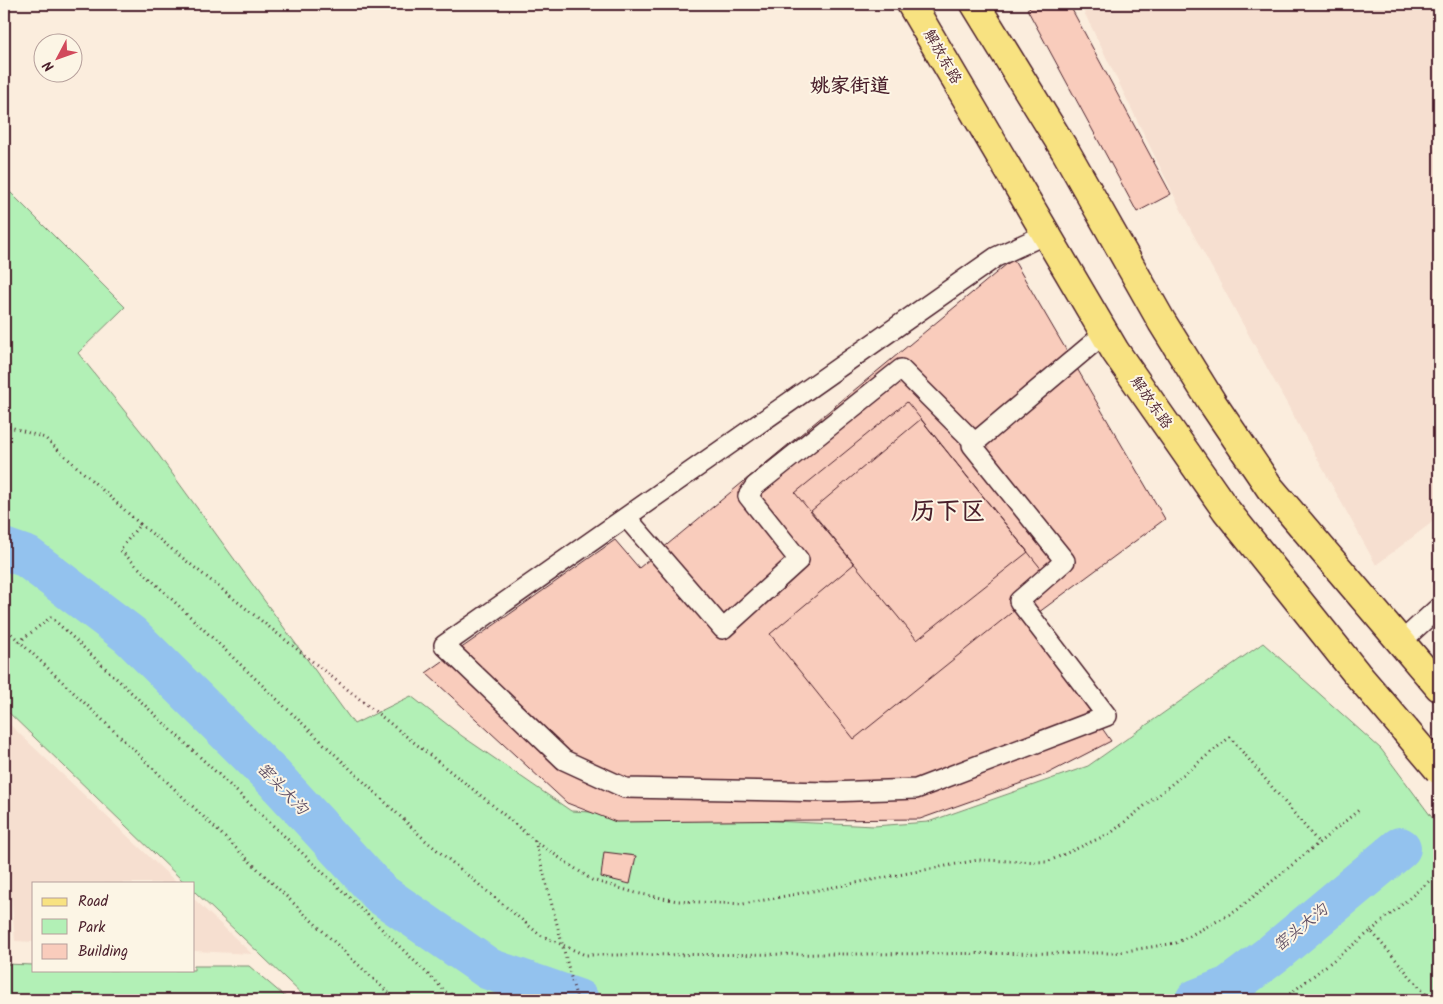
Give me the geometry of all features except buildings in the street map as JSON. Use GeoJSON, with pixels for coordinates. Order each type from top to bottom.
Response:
{"type":"FeatureCollection","features":[{"type":"Feature","properties":{"kind":"main road","name":"解放东路"},"geometry":{"type":"LineString","coordinates":[[912,4],[1115,351],[1226,510],[1358,674],[1439,770]]}},
{"type":"Feature","properties":{"kind":"main road"},"geometry":{"type":"LineString","coordinates":[[975,4],[1066,152],[1162,322],[1213,404],[1270,488],[1439,687]]}},
{"type":"Feature","properties":{"kind":"street"},"geometry":{"type":"LineString","coordinates":[[1046,234],[996,256],[444,645],[564,760],[625,788],[829,792],[916,789],[1107,716],[1019,601],[1064,561],[972,445],[1105,333]]}},
{"type":"Feature","properties":{"kind":"street"},"geometry":{"type":"LineString","coordinates":[[626,517],[723,629],[799,560],[748,496],[755,486],[901,368],[975,443]]}},
{"type":"Feature","properties":{"kind":"street"},"geometry":{"type":"LineString","coordinates":[[1400,642],[1439,607]]}},
{"type":"Feature","properties":{"kind":"path"},"geometry":{"type":"LineString","coordinates":[[4,425],[45,438],[140,524],[120,550],[425,840],[540,935],[585,955],[1114,953],[1176,943],[1236,911],[1360,809]]}},
{"type":"Feature","properties":{"kind":"path"},"geometry":{"type":"LineString","coordinates":[[19,642],[50,617],[341,890],[446,992],[464,1000]]}},
{"type":"Feature","properties":{"kind":"path"},"geometry":{"type":"LineString","coordinates":[[4,627],[396,1000]]}},
{"type":"Feature","properties":{"kind":"path"},"geometry":{"type":"LineString","coordinates":[[535,841],[576,1000]]}},
{"type":"Feature","properties":{"kind":"path"},"geometry":{"type":"LineString","coordinates":[[1282,1000],[1371,931],[1434,877]]}},
{"type":"Feature","properties":{"kind":"path"},"geometry":{"type":"LineString","coordinates":[[1371,931],[1428,997]]}},
{"type":"Feature","properties":{"kind":"path"},"geometry":{"type":"LineString","coordinates":[[1424,1000],[1439,991]]}},
{"type":"Feature","properties":{"kind":"shaded area"},"geometry":{"type":"Polygon","coordinates":[[[1080,4],[1439,4],[1439,517],[1376,565],[1192,232],[1080,4]]]}},
{"type":"Feature","properties":{"kind":"shaded area"},"geometry":{"type":"Polygon","coordinates":[[[4,719],[176,882],[32,882],[32,942],[15,941],[4,802],[4,719]]]}},
{"type":"Feature","properties":{"kind":"shaded area"},"geometry":{"type":"Polygon","coordinates":[[[195,900],[252,954],[195,951],[195,900]]]}},
{"type":"Feature","properties":{"kind":"green space"},"geometry":{"type":"Polygon","coordinates":[[[4,186],[125,307],[78,353],[147,439],[354,724],[411,696],[462,736],[571,811],[874,826],[928,822],[1088,766],[1263,643],[1381,749],[1439,827],[1439,1000],[308,1000],[195,892],[195,882],[184,882],[4,708],[4,186]]]}},
{"type":"Feature","properties":{"kind":"green space"},"geometry":{"type":"Polygon","coordinates":[[[4,964],[32,965],[32,972],[195,972],[195,966],[249,966],[289,1000],[4,1000],[4,964]]]}},
{"type":"Feature","properties":{"kind":"waterway","name":"窑头大沟"},"geometry":{"type":"LineString","coordinates":[[4,549],[27,557],[130,635],[274,778],[381,894],[489,969],[578,1000]]}},
{"type":"Feature","properties":{"kind":"waterway","name":"窑头大沟"},"geometry":{"type":"LineString","coordinates":[[1196,1000],[1229,987],[1274,953],[1400,848]]}},
{"type":"Feature","properties":{"kind":"district","name":"姚家街道"},"geometry":{"type":"Point","coordinates":[850,87]}},
{"type":"Feature","properties":{"kind":"district","name":"历下区"},"geometry":{"type":"Point","coordinates":[948,512]}}]}
